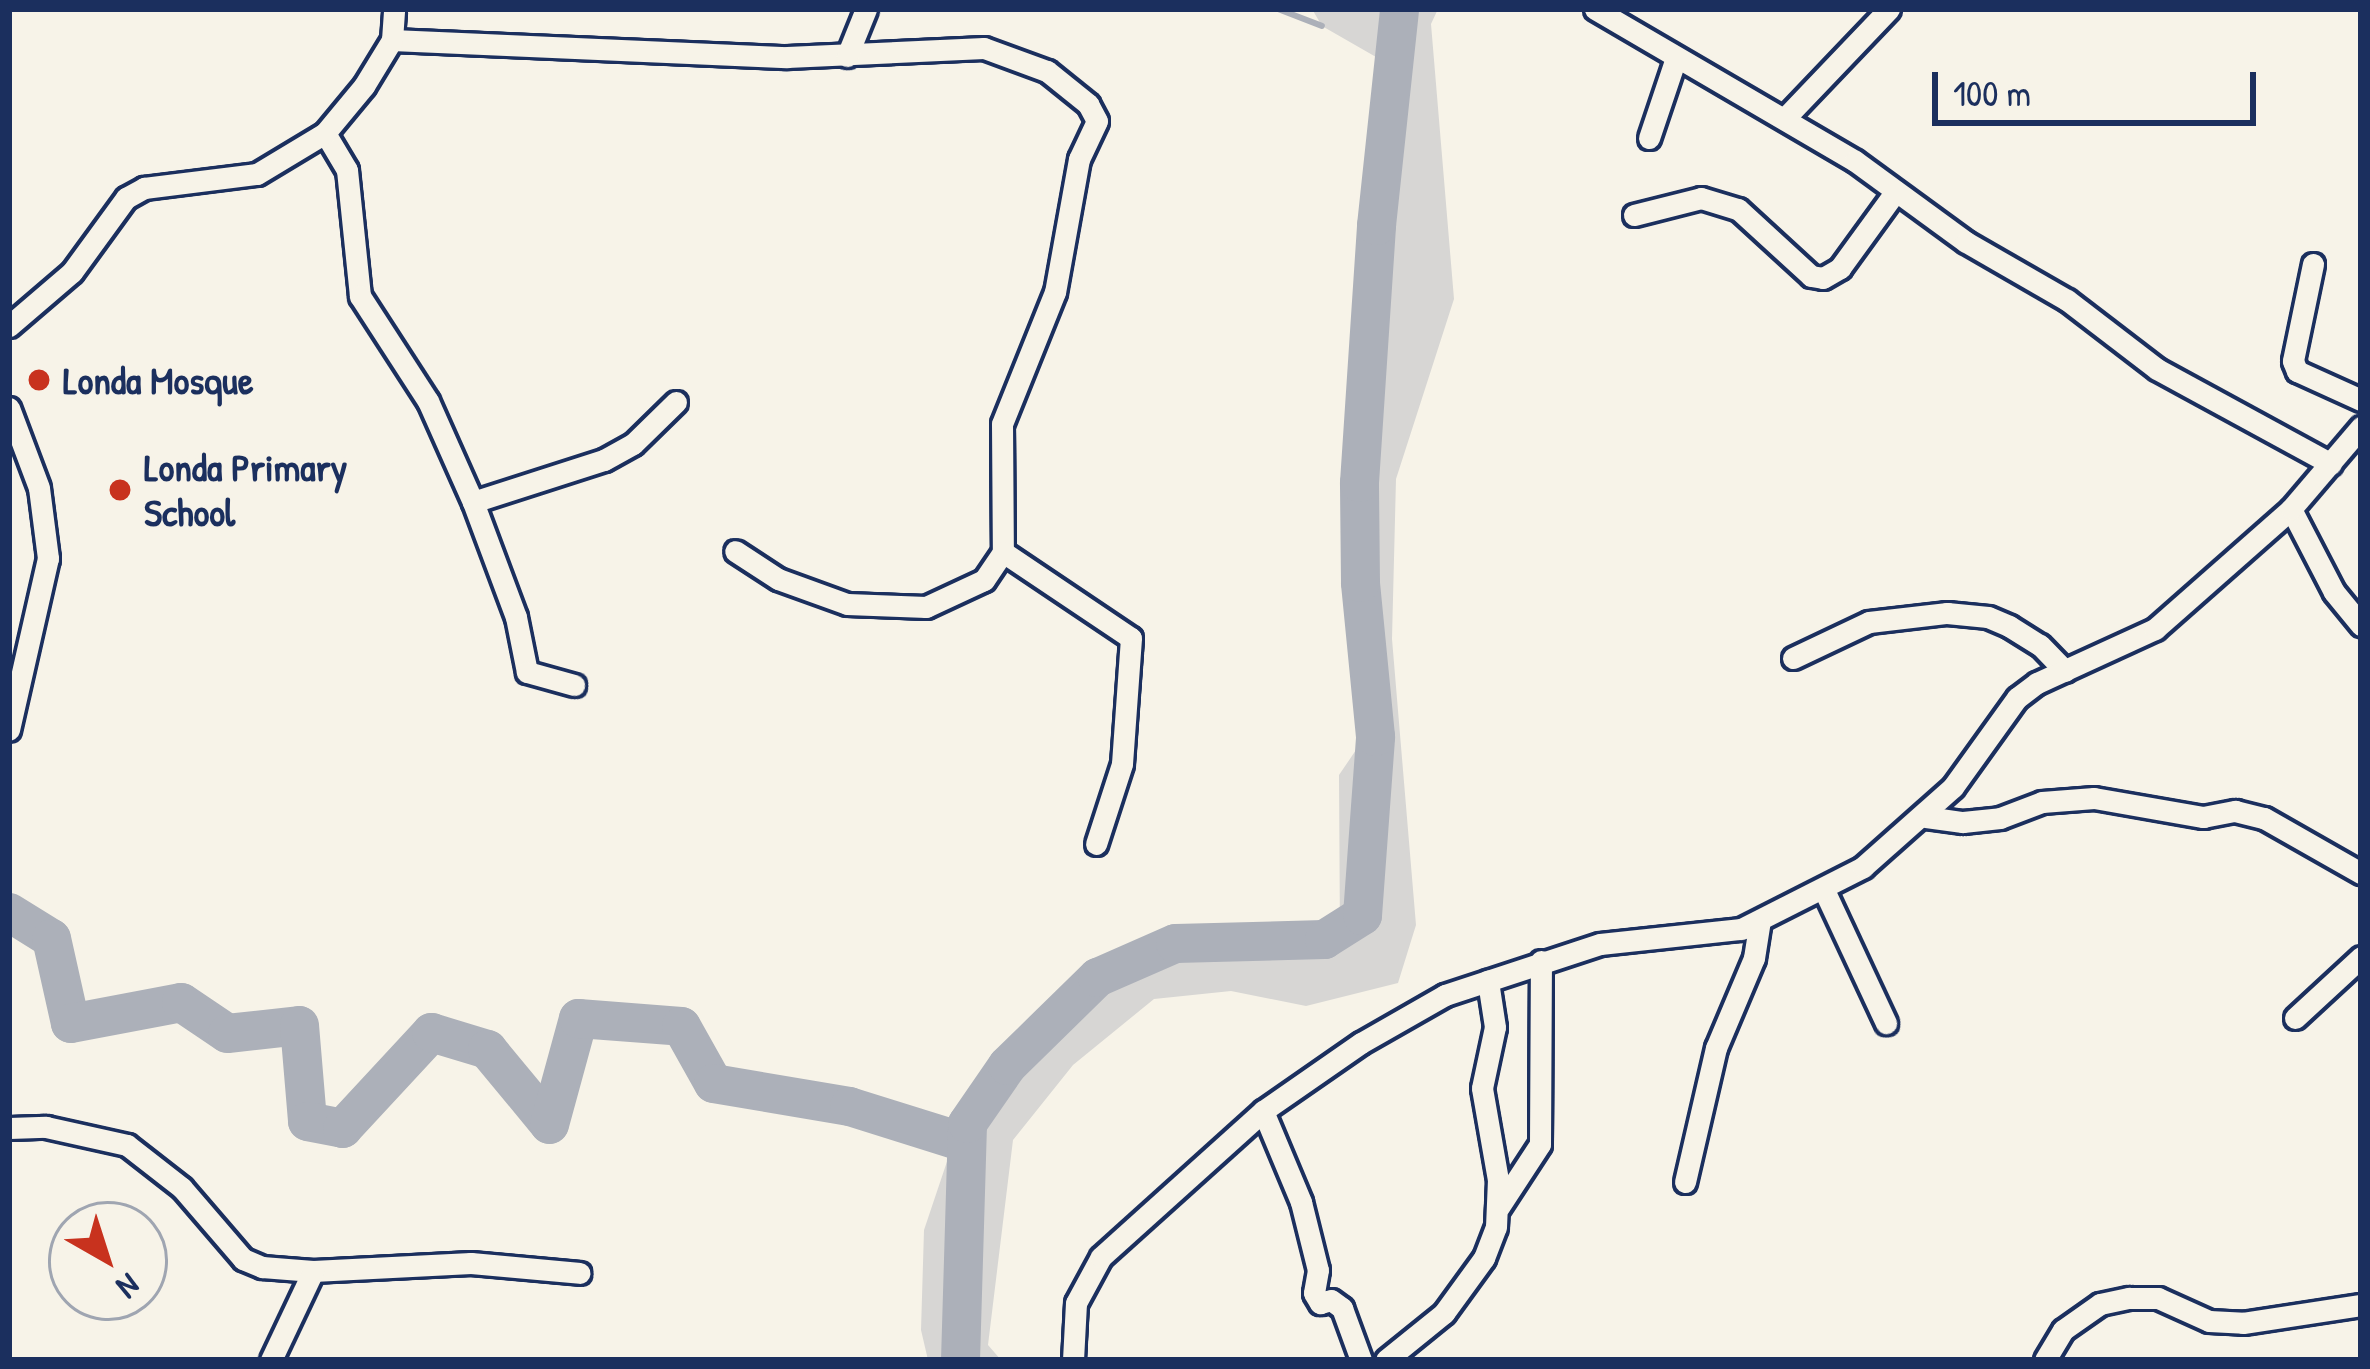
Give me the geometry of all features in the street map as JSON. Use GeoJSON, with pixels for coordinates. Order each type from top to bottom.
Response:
{"type":"FeatureCollection","features":[{"type":"Feature","properties":{"kind":"street"},"geometry":{"type":"LineString","coordinates":[[9,326],[72,272],[126,198],[144,188],[256,174],[285,162],[325,133],[364,86],[392,40],[394,9]]}},
{"type":"Feature","properties":{"kind":"street"},"geometry":{"type":"LineString","coordinates":[[847,56],[866,9]]}},
{"type":"Feature","properties":{"kind":"street"},"geometry":{"type":"LineString","coordinates":[[1595,9],[1784,119],[1966,242],[2067,300],[2157,369],[2331,464]]}},
{"type":"Feature","properties":{"kind":"street"},"geometry":{"type":"LineString","coordinates":[[1784,119],[1889,9]]}},
{"type":"Feature","properties":{"kind":"street"},"geometry":{"type":"LineString","coordinates":[[392,40],[847,56],[965,48],[1004,52],[1070,84],[1097,121],[1079,159],[1055,292],[1002,424],[1003,552],[984,580],[926,607],[895,610],[814,595],[735,551]]}},
{"type":"Feature","properties":{"kind":"street"},"geometry":{"type":"LineString","coordinates":[[1649,138],[1676,58]]}},
{"type":"Feature","properties":{"kind":"street"},"geometry":{"type":"LineString","coordinates":[[325,133],[347,170],[360,296],[428,401],[473,502],[515,616],[527,672],[574,686]]}},
{"type":"Feature","properties":{"kind":"street"},"geometry":{"type":"LineString","coordinates":[[1634,215],[1701,198],[1738,208],[1811,276],[1823,278],[1840,268],[1896,191]]}},
{"type":"Feature","properties":{"kind":"street"},"geometry":{"type":"LineString","coordinates":[[2313,264],[2293,362],[2297,371],[2361,400]]}},
{"type":"Feature","properties":{"kind":"street"},"geometry":{"type":"LineString","coordinates":[[473,502],[604,460],[633,444],[676,402]]}},
{"type":"Feature","properties":{"kind":"street"},"geometry":{"type":"LineString","coordinates":[[9,408],[39,488],[48,558],[9,730]]}},
{"type":"Feature","properties":{"kind":"street"},"geometry":{"type":"LineString","coordinates":[[1073,1360],[1076,1304],[1101,1257],[1262,1111],[1403,1016],[1488,981],[1541,961],[1634,938],[1708,936],[1760,920],[1824,890],[1926,817],[2017,698],[2155,629],[2291,509],[2361,427]]}},
{"type":"Feature","properties":{"kind":"street"},"geometry":{"type":"LineString","coordinates":[[2291,509],[2334,592],[2361,625]]}},
{"type":"Feature","properties":{"kind":"street"},"geometry":{"type":"LineString","coordinates":[[1003,552],[1131,638],[1122,764],[1096,844]]}},
{"type":"Feature","properties":{"kind":"street"},"geometry":{"type":"LineString","coordinates":[[1793,658],[1869,622],[1946,613],[1988,617],[2009,626],[2040,645],[2065,671]]}},
{"type":"Feature","properties":{"kind":"street"},"geometry":{"type":"LineString","coordinates":[[1926,817],[1963,822],[2000,818],[2042,802],[2094,798],[2203,817],[2236,811],[2264,818],[2361,873]]}},
{"type":"Feature","properties":{"kind":"street"},"geometry":{"type":"LineString","coordinates":[[1824,890],[1886,1023]]}},
{"type":"Feature","properties":{"kind":"street"},"geometry":{"type":"LineString","coordinates":[[1685,1182],[1716,1048],[1754,958],[1760,920]]}},
{"type":"Feature","properties":{"kind":"street"},"geometry":{"type":"LineString","coordinates":[[2295,1018],[2361,957]]}},
{"type":"Feature","properties":{"kind":"street"},"geometry":{"type":"LineString","coordinates":[[1386,1360],[1444,1313],[1484,1258],[1499,1207],[1540,1144],[1541,961]]}},
{"type":"Feature","properties":{"kind":"street"},"geometry":{"type":"LineString","coordinates":[[1488,981],[1495,1027],[1482,1088],[1499,1207]]}},
{"type":"Feature","properties":{"kind":"street"},"geometry":{"type":"LineString","coordinates":[[1262,1111],[1301,1202],[1318,1270],[1314,1293],[1320,1303],[1331,1300],[1348,1316],[1361,1360]]}},
{"type":"Feature","properties":{"kind":"street"},"geometry":{"type":"LineString","coordinates":[[9,1128],[46,1127],[127,1145],[182,1188],[243,1259],[262,1267],[314,1270],[471,1263],[580,1273]]}},
{"type":"Feature","properties":{"kind":"street"},"geometry":{"type":"LineString","coordinates":[[272,1360],[314,1270]]}},
{"type":"Feature","properties":{"kind":"street"},"geometry":{"type":"LineString","coordinates":[[2045,1360],[2062,1330],[2100,1304],[2129,1298],[2158,1298],[2209,1321],[2243,1323],[2361,1305]]}},
{"type":"Feature","properties":{"kind":"shaded area"},"geometry":{"type":"Polygon","coordinates":[[[1312,9],[1438,9],[1431,24],[1454,299],[1396,479],[1392,639],[1416,925],[1398,983],[1306,1006],[1231,991],[1154,999],[1073,1065],[1013,1140],[988,1345],[1001,1360],[928,1360],[921,1330],[924,1230],[965,1108],[1030,1030],[1159,945],[1340,941],[1339,775],[1375,722],[1356,491],[1377,327],[1366,271],[1384,207],[1376,57],[1322,26],[1312,9]]]}},
{"type":"Feature","properties":{"kind":"waterway"},"geometry":{"type":"LineString","coordinates":[[1278,9],[1322,26]]}},
{"type":"Feature","properties":{"kind":"waterway"},"geometry":{"type":"LineString","coordinates":[[960,1360],[967,1123],[1007,1065],[1097,977],[1175,943],[1324,939],[1362,915],[1375,736],[1360,582],[1359,482],[1376,225],[1399,9]]}},
{"type":"Feature","properties":{"kind":"waterway"},"geometry":{"type":"LineString","coordinates":[[9,912],[51,938],[70,1023],[181,1002],[227,1033],[299,1025],[307,1121],[342,1128],[431,1032],[487,1049],[549,1124],[578,1018],[681,1026],[713,1083],[849,1106],[954,1139]]}},
{"type":"Feature","properties":{"kind":"place","name":"Londa Mosque"},"geometry":{"type":"Point","coordinates":[39,380]}},
{"type":"Feature","properties":{"kind":"place","name":"Londa Primary School"},"geometry":{"type":"Point","coordinates":[120,490]}}]}
